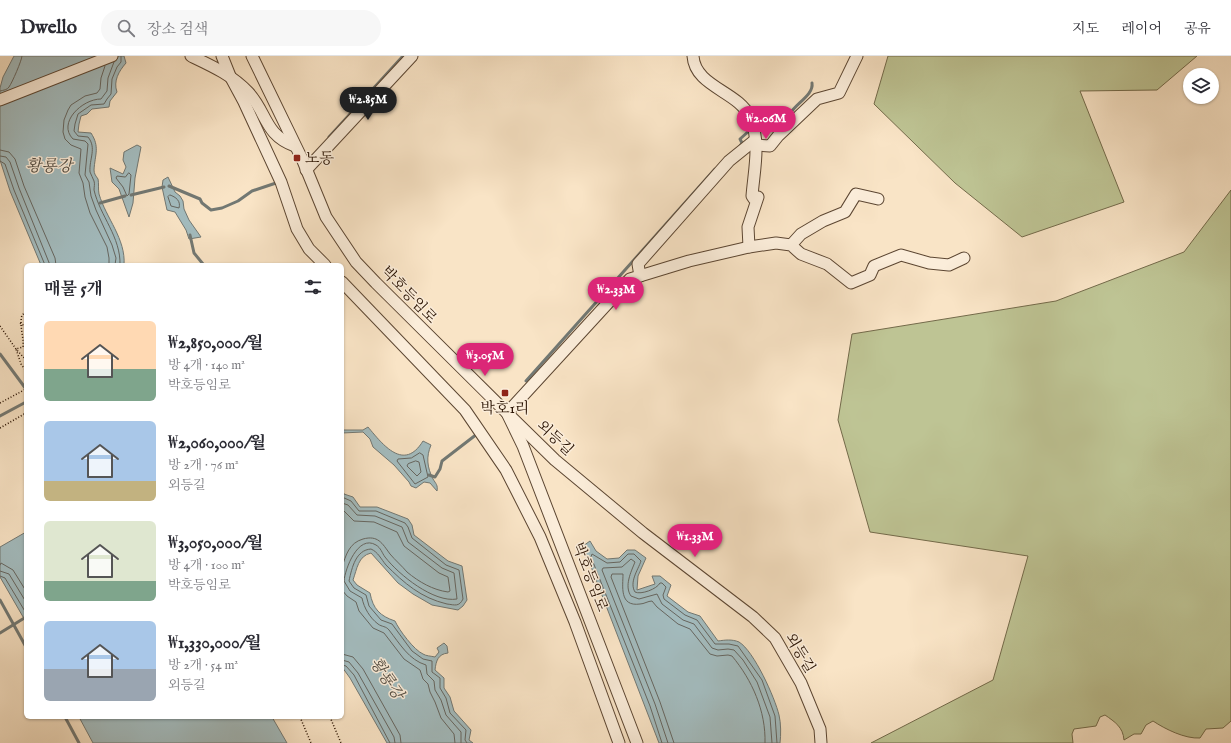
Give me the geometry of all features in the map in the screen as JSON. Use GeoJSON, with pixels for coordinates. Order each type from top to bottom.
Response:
{"type":"FeatureCollection","features":[{"type":"Feature","properties":{"kind":"street"},"geometry":{"type":"LineString","coordinates":[[0,100],[112,56]]}},
{"type":"Feature","properties":{"kind":"street"},"geometry":{"type":"LineString","coordinates":[[191,56],[230,76],[249,93],[270,129],[283,142],[295,146]]}},
{"type":"Feature","properties":{"kind":"street"},"geometry":{"type":"LineString","coordinates":[[222,56],[230,76],[244,102],[281,182],[297,229],[309,249],[323,263]]}},
{"type":"Feature","properties":{"kind":"street","name":"박호등임로"},"geometry":{"type":"LineString","coordinates":[[252,56],[295,146],[326,217],[356,262],[507,413],[523,446],[637,743]]}},
{"type":"Feature","properties":{"kind":"street"},"geometry":{"type":"LineString","coordinates":[[306,170],[412,56]]}},
{"type":"Feature","properties":{"kind":"street"},"geometry":{"type":"LineString","coordinates":[[693,56],[694,63],[704,77],[714,87],[730,96],[746,111],[753,126],[757,155],[752,196],[754,199],[758,197],[748,227],[749,247]]}},
{"type":"Feature","properties":{"kind":"street"},"geometry":{"type":"LineString","coordinates":[[640,276],[638,264],[730,161],[755,143],[770,146],[778,136],[817,99],[839,93],[857,56]]}},
{"type":"Feature","properties":{"kind":"street"},"geometry":{"type":"LineString","coordinates":[[791,245],[801,234],[845,212],[856,194],[878,199]]}},
{"type":"Feature","properties":{"kind":"street"},"geometry":{"type":"LineString","coordinates":[[507,413],[630,279],[689,261],[749,247],[776,243],[791,245],[800,254],[827,264],[851,283],[870,275],[874,266],[901,255],[929,263],[949,265],[964,258]]}},
{"type":"Feature","properties":{"kind":"street"},"geometry":{"type":"LineString","coordinates":[[344,284],[464,410],[482,433],[506,470],[534,524],[575,622],[619,743]]}},
{"type":"Feature","properties":{"kind":"street","name":"외등길"},"geometry":{"type":"LineString","coordinates":[[507,413],[555,460],[643,533],[753,617],[775,638],[790,661],[801,682],[820,729],[821,743]]}},
{"type":"Feature","properties":{"kind":"path"},"geometry":{"type":"LineString","coordinates":[[16,349],[23,347],[24,342],[20,323],[22,315],[24,314]]}},
{"type":"Feature","properties":{"kind":"path"},"geometry":{"type":"LineString","coordinates":[[20,323],[24,326]]}},
{"type":"Feature","properties":{"kind":"path"},"geometry":{"type":"LineString","coordinates":[[0,326],[24,358]]}},
{"type":"Feature","properties":{"kind":"path"},"geometry":{"type":"LineString","coordinates":[[16,349],[24,368]]}},
{"type":"Feature","properties":{"kind":"path"},"geometry":{"type":"LineString","coordinates":[[0,403],[24,390]]}},
{"type":"Feature","properties":{"kind":"path"},"geometry":{"type":"LineString","coordinates":[[0,428],[24,414]]}},
{"type":"Feature","properties":{"kind":"path"},"geometry":{"type":"LineString","coordinates":[[301,719],[312,743]]}},
{"type":"Feature","properties":{"kind":"path"},"geometry":{"type":"LineString","coordinates":[[331,719],[341,743]]}},
{"type":"Feature","properties":{"kind":"green space"},"geometry":{"type":"Polygon","coordinates":[[[888,56],[1197,56],[1157,90],[1080,91],[1124,202],[1022,237],[955,183],[874,104],[888,56]]]}},
{"type":"Feature","properties":{"kind":"green space"},"geometry":{"type":"Polygon","coordinates":[[[1231,190],[1231,721],[1223,728],[1206,729],[1200,738],[1182,735],[1153,721],[1146,725],[1141,734],[1134,734],[1124,740],[1120,728],[1105,715],[1100,717],[1096,726],[1074,729],[1072,734],[1073,743],[871,743],[993,680],[1028,556],[870,532],[838,420],[852,334],[1056,301],[1184,252],[1231,190]]]}},
{"type":"Feature","properties":{"kind":"water","name":"황룡강"},"geometry":{"type":"Polygon","coordinates":[[[14,56],[124,56],[126,63],[117,76],[117,92],[110,101],[109,107],[92,109],[87,114],[81,116],[78,132],[91,133],[94,138],[96,151],[94,171],[98,179],[99,194],[119,237],[124,255],[124,263],[40,263],[10,191],[0,160],[0,88],[3,77],[14,56]]]}},
{"type":"Feature","properties":{"kind":"water","name":"황룡강"},"geometry":{"type":"Polygon","coordinates":[[[137,145],[141,147],[135,178],[133,203],[129,217],[119,189],[112,182],[110,168],[123,174],[126,167],[123,160],[124,152],[137,145]]]}},
{"type":"Feature","properties":{"kind":"water"},"geometry":{"type":"Polygon","coordinates":[[[168,177],[175,192],[183,201],[184,209],[189,220],[201,237],[189,239],[186,230],[175,212],[167,210],[162,187],[163,180],[168,177]]]}},
{"type":"Feature","properties":{"kind":"water"},"geometry":{"type":"Polygon","coordinates":[[[368,427],[387,448],[401,455],[408,454],[416,450],[423,441],[431,445],[428,454],[428,466],[437,486],[437,491],[430,483],[424,482],[416,488],[411,486],[394,465],[373,447],[370,439],[363,432],[344,433],[344,430],[363,430],[368,427]]]}},
{"type":"Feature","properties":{"kind":"water","name":"황룡강"},"geometry":{"type":"Polygon","coordinates":[[[344,494],[353,497],[360,507],[377,507],[408,519],[412,525],[414,535],[448,561],[462,566],[467,600],[458,610],[432,605],[413,594],[398,583],[371,553],[363,557],[361,560],[353,580],[357,585],[370,593],[375,608],[385,617],[395,621],[407,639],[419,652],[435,657],[439,652],[437,648],[444,643],[447,646],[448,653],[438,658],[435,670],[444,678],[444,688],[450,697],[454,711],[471,730],[469,740],[473,743],[387,743],[344,670],[344,494]]]}},
{"type":"Feature","properties":{"kind":"water"},"geometry":{"type":"Polygon","coordinates":[[[24,533],[24,619],[0,577],[0,547],[24,533]]]}},
{"type":"Feature","properties":{"kind":"water"},"geometry":{"type":"Polygon","coordinates":[[[590,541],[596,551],[607,559],[619,558],[627,550],[635,550],[646,558],[638,576],[637,590],[655,584],[652,576],[660,576],[671,585],[667,596],[688,612],[700,616],[718,641],[734,640],[745,647],[769,687],[777,707],[781,733],[780,743],[659,743],[583,546],[590,541]]]}},
{"type":"Feature","properties":{"kind":"water"},"geometry":{"type":"Polygon","coordinates":[[[80,719],[273,719],[287,743],[93,743],[80,719]]]}},
{"type":"Feature","properties":{"kind":"waterway"},"geometry":{"type":"LineString","coordinates":[[329,137],[403,56]]}},
{"type":"Feature","properties":{"kind":"waterway"},"geometry":{"type":"LineString","coordinates":[[787,120],[792,110],[810,92],[812,83]]}},
{"type":"Feature","properties":{"kind":"waterway"},"geometry":{"type":"LineString","coordinates":[[757,131],[784,125]]}},
{"type":"Feature","properties":{"kind":"waterway"},"geometry":{"type":"LineString","coordinates":[[740,146],[742,143],[740,139],[750,130]]}},
{"type":"Feature","properties":{"kind":"waterway"},"geometry":{"type":"LineString","coordinates":[[526,381],[715,169]]}},
{"type":"Feature","properties":{"kind":"waterway"},"geometry":{"type":"LineString","coordinates":[[169,186],[200,199],[202,203],[211,210],[222,208],[238,201],[252,191],[276,183]]}},
{"type":"Feature","properties":{"kind":"waterway"},"geometry":{"type":"LineString","coordinates":[[131,195],[164,187]]}},
{"type":"Feature","properties":{"kind":"waterway"},"geometry":{"type":"LineString","coordinates":[[100,203],[125,196]]}},
{"type":"Feature","properties":{"kind":"waterway"},"geometry":{"type":"LineString","coordinates":[[190,235],[194,253],[202,263]]}},
{"type":"Feature","properties":{"kind":"waterway"},"geometry":{"type":"LineString","coordinates":[[0,354],[24,386]]}},
{"type":"Feature","properties":{"kind":"waterway"},"geometry":{"type":"LineString","coordinates":[[0,416],[24,403]]}},
{"type":"Feature","properties":{"kind":"waterway"},"geometry":{"type":"LineString","coordinates":[[429,475],[435,477],[440,469],[442,461],[477,434]]}},
{"type":"Feature","properties":{"kind":"waterway"},"geometry":{"type":"LineString","coordinates":[[0,600],[24,643]]}},
{"type":"Feature","properties":{"kind":"waterway"},"geometry":{"type":"LineString","coordinates":[[0,633],[24,618]]}},
{"type":"Feature","properties":{"kind":"waterway"},"geometry":{"type":"LineString","coordinates":[[66,719],[79,743]]}},
{"type":"Feature","properties":{"kind":"place","name":"노동"},"geometry":{"type":"Point","coordinates":[297,158]}},
{"type":"Feature","properties":{"kind":"place","name":"박호1리"},"geometry":{"type":"Point","coordinates":[505,393]}}]}
